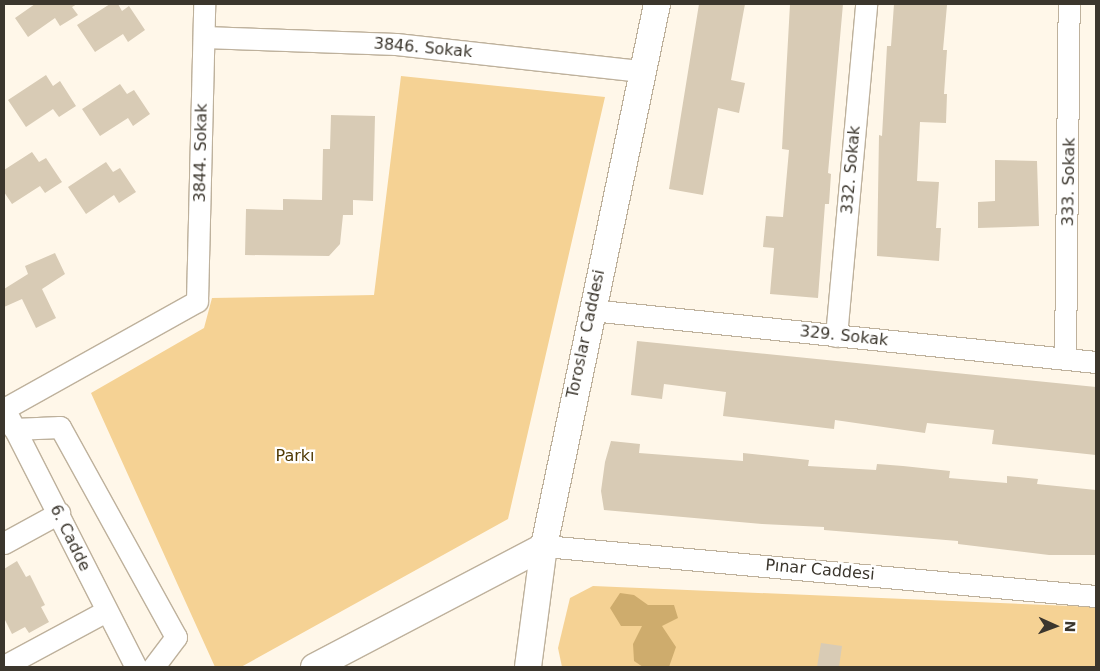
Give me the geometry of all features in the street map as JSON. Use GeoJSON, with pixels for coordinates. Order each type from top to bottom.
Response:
{"type":"FeatureCollection","features":[{"type":"Feature","properties":{"kind":"main road","name":"Toroslar Caddesi"},"geometry":{"type":"LineString","coordinates":[[528,667],[544,546],[591,310],[657,4]]}},
{"type":"Feature","properties":{"kind":"main road"},"geometry":{"type":"LineString","coordinates":[[314,667],[544,546]]}},
{"type":"Feature","properties":{"kind":"street","name":"3844. Sokak"},"geometry":{"type":"LineString","coordinates":[[4,409],[197,301],[204,4]]}},
{"type":"Feature","properties":{"kind":"street","name":"332. Sokak"},"geometry":{"type":"LineString","coordinates":[[836,336],[866,4]]}},
{"type":"Feature","properties":{"kind":"street","name":"333. Sokak"},"geometry":{"type":"LineString","coordinates":[[1065,359],[1069,4]]}},
{"type":"Feature","properties":{"kind":"street","name":"3846. Sokak"},"geometry":{"type":"LineString","coordinates":[[204,37],[396,44],[642,71]]}},
{"type":"Feature","properties":{"kind":"street","name":"329. Sokak"},"geometry":{"type":"LineString","coordinates":[[591,310],[1096,362]]}},
{"type":"Feature","properties":{"kind":"street","name":"6. Cadde"},"geometry":{"type":"LineString","coordinates":[[4,409],[59,513],[106,611],[136,667]]}},
{"type":"Feature","properties":{"kind":"street"},"geometry":{"type":"LineString","coordinates":[[14,429],[60,427],[176,637],[153,667]]}},
{"type":"Feature","properties":{"kind":"street"},"geometry":{"type":"LineString","coordinates":[[4,543],[59,513]]}},
{"type":"Feature","properties":{"kind":"street","name":"Pınar Caddesi"},"geometry":{"type":"LineString","coordinates":[[544,546],[1096,596]]}},
{"type":"Feature","properties":{"kind":"street"},"geometry":{"type":"LineString","coordinates":[[4,666],[106,611]]}},
{"type":"Feature","properties":{"kind":"green space","name":"Parkı"},"geometry":{"type":"Polygon","coordinates":[[[401,76],[605,97],[508,519],[241,667],[215,667],[91,393],[204,328],[212,298],[374,295],[401,76]]]}},
{"type":"Feature","properties":{"kind":"green space"},"geometry":{"type":"Polygon","coordinates":[[[593,586],[1096,607],[1096,667],[562,667],[558,648],[570,598],[593,586]]]}},
{"type":"Feature","properties":{"kind":"shaded area"},"geometry":{"type":"Polygon","coordinates":[[[620,593],[634,595],[648,605],[674,605],[678,618],[662,626],[676,647],[669,667],[643,667],[634,661],[633,644],[642,626],[621,626],[610,608],[620,593]]]}},
{"type":"Feature","properties":{"kind":"building"},"geometry":{"type":"Polygon","coordinates":[[[35,4],[77,4],[72,7],[78,15],[60,26],[55,18],[28,37],[15,18],[35,4]]]}},
{"type":"Feature","properties":{"kind":"building"},"geometry":{"type":"Polygon","coordinates":[[[110,4],[118,4],[122,11],[129,6],[145,30],[128,42],[123,34],[95,52],[77,25],[110,4]]]}},
{"type":"Feature","properties":{"kind":"building"},"geometry":{"type":"Polygon","coordinates":[[[699,4],[745,4],[731,80],[745,83],[739,113],[718,108],[703,195],[669,189],[699,4]]]}},
{"type":"Feature","properties":{"kind":"building"},"geometry":{"type":"Polygon","coordinates":[[[790,4],[843,4],[828,173],[831,174],[829,204],[825,204],[818,298],[770,294],[774,248],[763,247],[766,216],[783,217],[789,150],[782,149],[790,4]]]}},
{"type":"Feature","properties":{"kind":"building"},"geometry":{"type":"Polygon","coordinates":[[[894,4],[947,5],[943,50],[947,50],[944,94],[947,94],[946,123],[920,122],[917,181],[939,182],[936,228],[941,228],[939,261],[877,256],[879,135],[882,136],[887,46],[891,46],[894,4]]]}},
{"type":"Feature","properties":{"kind":"building"},"geometry":{"type":"Polygon","coordinates":[[[46,75],[53,86],[60,81],[76,106],[59,117],[53,109],[26,127],[8,100],[46,75]]]}},
{"type":"Feature","properties":{"kind":"building"},"geometry":{"type":"Polygon","coordinates":[[[120,84],[127,94],[134,90],[150,114],[133,126],[128,118],[100,136],[82,109],[120,84]]]}},
{"type":"Feature","properties":{"kind":"building"},"geometry":{"type":"Polygon","coordinates":[[[331,115],[375,116],[373,201],[353,200],[353,215],[343,215],[340,244],[329,256],[245,255],[246,209],[283,210],[283,199],[322,200],[323,149],[330,149],[331,115]]]}},
{"type":"Feature","properties":{"kind":"building"},"geometry":{"type":"Polygon","coordinates":[[[32,152],[39,162],[46,158],[62,182],[45,193],[40,186],[12,204],[4,192],[4,170],[32,152]]]}},
{"type":"Feature","properties":{"kind":"building"},"geometry":{"type":"Polygon","coordinates":[[[995,160],[1037,161],[1039,226],[978,228],[978,202],[995,201],[995,160]]]}},
{"type":"Feature","properties":{"kind":"building"},"geometry":{"type":"Polygon","coordinates":[[[106,162],[113,172],[120,168],[136,192],[119,203],[114,195],[86,214],[68,187],[106,162]]]}},
{"type":"Feature","properties":{"kind":"building"},"geometry":{"type":"Polygon","coordinates":[[[55,253],[65,274],[42,289],[56,318],[36,328],[22,299],[4,307],[4,289],[28,274],[25,266],[55,253]]]}},
{"type":"Feature","properties":{"kind":"building"},"geometry":{"type":"Polygon","coordinates":[[[637,341],[1096,387],[1096,455],[992,444],[994,430],[927,423],[925,433],[835,420],[834,429],[723,416],[726,392],[664,384],[662,399],[631,395],[637,341]]]}},
{"type":"Feature","properties":{"kind":"building"},"geometry":{"type":"Polygon","coordinates":[[[611,441],[640,444],[639,453],[743,461],[743,453],[809,460],[808,466],[876,470],[877,464],[903,466],[950,471],[949,478],[1007,483],[1007,476],[1038,479],[1037,484],[1096,490],[1096,555],[1049,555],[958,544],[958,541],[824,530],[824,527],[762,524],[604,510],[601,491],[605,462],[611,441]]]}},
{"type":"Feature","properties":{"kind":"building"},"geometry":{"type":"Polygon","coordinates":[[[17,561],[26,577],[30,575],[45,605],[41,607],[49,622],[29,633],[25,627],[12,634],[4,618],[4,569],[17,561]]]}},
{"type":"Feature","properties":{"kind":"building"},"geometry":{"type":"Polygon","coordinates":[[[821,643],[842,646],[839,667],[817,667],[821,643]]]}}]}
